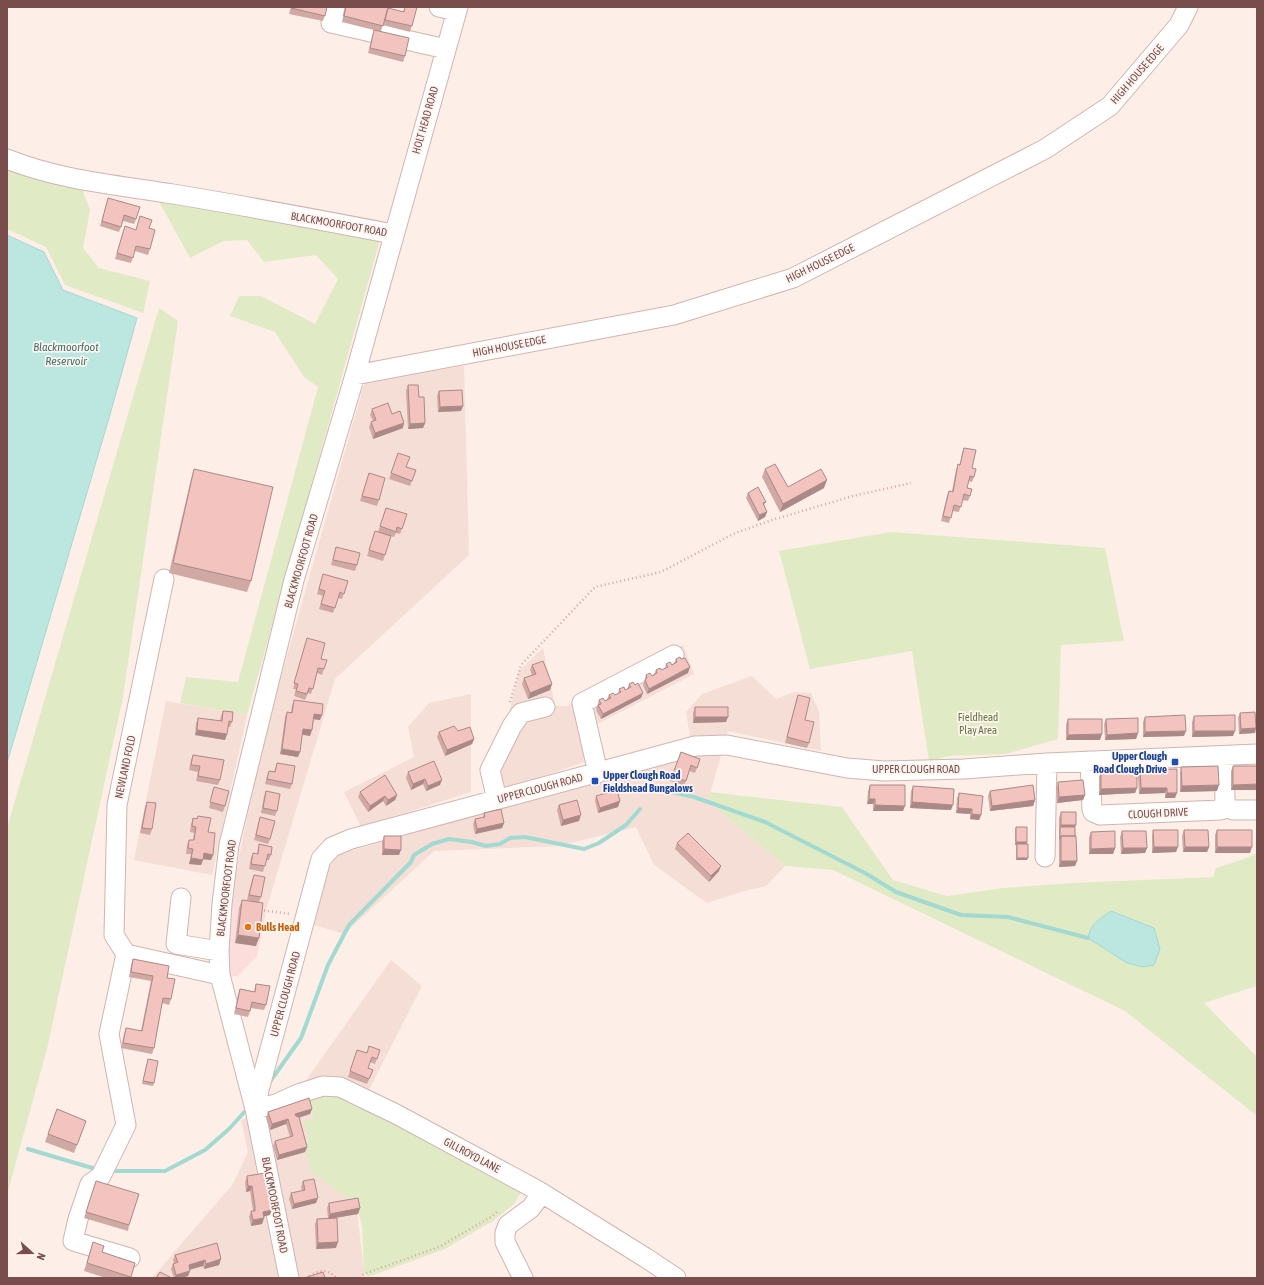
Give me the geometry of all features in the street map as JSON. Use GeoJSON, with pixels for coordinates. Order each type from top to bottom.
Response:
{"type":"FeatureCollection","features":[{"type":"Feature","properties":{"kind":"street"},"geometry":{"type":"LineString","coordinates":[[335,7],[332,23],[446,49]]}},
{"type":"Feature","properties":{"kind":"street","name":"HIGH HOUSE EDGE"},"geometry":{"type":"LineString","coordinates":[[355,375],[674,315],[793,278],[1045,149],[1110,106],[1178,25],[1188,7]]}},
{"type":"Feature","properties":{"kind":"street","name":"HOLT HEAD ROAD"},"geometry":{"type":"LineString","coordinates":[[393,234],[446,49],[451,8]]}},
{"type":"Feature","properties":{"kind":"street","name":"BLACKMOORFOOT ROAD"},"geometry":{"type":"LineString","coordinates":[[7,159],[56,174],[210,200],[393,234],[355,375],[294,580],[229,845],[222,904],[219,952],[220,975],[255,1097],[289,1278]]}},
{"type":"Feature","properties":{"kind":"street","name":"NEWLAND FOLD"},"geometry":{"type":"LineString","coordinates":[[126,954],[114,935],[117,805],[164,580]]}},
{"type":"Feature","properties":{"kind":"street"},"geometry":{"type":"LineString","coordinates":[[598,772],[582,704],[674,655]]}},
{"type":"Feature","properties":{"kind":"street"},"geometry":{"type":"LineString","coordinates":[[497,800],[490,770],[512,726],[522,713],[545,707]]}},
{"type":"Feature","properties":{"kind":"street","name":"UPPER CLOUGH ROAD"},"geometry":{"type":"LineString","coordinates":[[255,1097],[321,859],[332,847],[351,839],[695,746],[727,745],[847,768],[884,771],[964,769],[1047,763],[1257,754]]}},
{"type":"Feature","properties":{"kind":"street"},"geometry":{"type":"LineString","coordinates":[[1224,756],[1225,802],[1228,808],[1233,810],[1257,810]]}},
{"type":"Feature","properties":{"kind":"street","name":"CLOUGH DRIVE"},"geometry":{"type":"LineString","coordinates":[[1090,761],[1092,809],[1093,812],[1100,815],[1221,810],[1225,802]]}},
{"type":"Feature","properties":{"kind":"street"},"geometry":{"type":"LineString","coordinates":[[1044,857],[1047,763]]}},
{"type":"Feature","properties":{"kind":"street"},"geometry":{"type":"LineString","coordinates":[[181,898],[176,944],[219,952]]}},
{"type":"Feature","properties":{"kind":"street"},"geometry":{"type":"LineString","coordinates":[[130,1258],[73,1241],[78,1219],[90,1184],[104,1169],[126,1125],[110,1034],[126,954],[220,975]]}},
{"type":"Feature","properties":{"kind":"street","name":"GILLROYD LANE"},"geometry":{"type":"LineString","coordinates":[[255,1097],[276,1104],[298,1094],[323,1086],[340,1087],[396,1114],[542,1193],[676,1278]]}},
{"type":"Feature","properties":{"kind":"street"},"geometry":{"type":"LineString","coordinates":[[523,1278],[505,1242],[505,1234],[508,1225],[531,1208],[542,1193]]}},
{"type":"Feature","properties":{"kind":"path"},"geometry":{"type":"LineString","coordinates":[[509,707],[521,665],[595,587],[661,572],[733,534],[772,520],[853,496],[911,484]]}},
{"type":"Feature","properties":{"kind":"path"},"geometry":{"type":"LineString","coordinates":[[260,910],[305,916]]}},
{"type":"Feature","properties":{"kind":"path"},"geometry":{"type":"LineString","coordinates":[[360,1278],[364,1274],[439,1247],[491,1217],[501,1209]]}},
{"type":"Feature","properties":{"kind":"path"},"geometry":{"type":"LineString","coordinates":[[305,1278],[320,1271],[328,1271],[337,1278]]}},
{"type":"Feature","properties":{"kind":"shaded area"},"geometry":{"type":"Polygon","coordinates":[[[464,366],[469,555],[335,679],[267,907],[230,902],[261,747],[365,381],[464,366]]]}},
{"type":"Feature","properties":{"kind":"shaded area"},"geometry":{"type":"Polygon","coordinates":[[[683,645],[694,674],[584,731],[590,760],[501,791],[495,772],[519,671],[543,648],[555,706],[567,706],[683,645]]]}},
{"type":"Feature","properties":{"kind":"shaded area"},"geometry":{"type":"Polygon","coordinates":[[[752,676],[776,699],[794,692],[811,693],[819,711],[821,751],[728,731],[708,801],[785,866],[766,886],[707,903],[654,865],[636,827],[558,846],[434,851],[344,934],[308,923],[328,865],[340,854],[693,754],[686,712],[702,694],[752,676]]]}},
{"type":"Feature","properties":{"kind":"shaded area"},"geometry":{"type":"Polygon","coordinates":[[[471,694],[471,792],[361,827],[344,792],[414,757],[408,727],[429,703],[471,694]]]}},
{"type":"Feature","properties":{"kind":"shaded area"},"geometry":{"type":"Polygon","coordinates":[[[166,701],[247,715],[212,875],[134,860],[166,701]]]}},
{"type":"Feature","properties":{"kind":"shaded area"},"geometry":{"type":"Polygon","coordinates":[[[230,902],[267,907],[257,956],[238,976],[228,976],[230,902]]]}},
{"type":"Feature","properties":{"kind":"shaded area"},"geometry":{"type":"Polygon","coordinates":[[[391,960],[422,986],[369,1090],[339,1079],[302,1086],[391,960]]]}},
{"type":"Feature","properties":{"kind":"shaded area"},"geometry":{"type":"Polygon","coordinates":[[[308,1102],[313,1119],[302,1122],[308,1135],[306,1150],[356,1203],[365,1278],[296,1278],[266,1117],[308,1102]]]}},
{"type":"Feature","properties":{"kind":"shaded area"},"geometry":{"type":"Polygon","coordinates":[[[249,1117],[279,1278],[152,1278],[233,1184],[248,1152],[241,1120],[249,1117]]]}},
{"type":"Feature","properties":{"kind":"green space"},"geometry":{"type":"Polygon","coordinates":[[[7,165],[82,189],[90,210],[83,248],[99,268],[150,281],[143,313],[65,285],[46,247],[7,229],[7,165]]]}},
{"type":"Feature","properties":{"kind":"green space"},"geometry":{"type":"Polygon","coordinates":[[[158,200],[380,240],[247,715],[180,703],[186,677],[238,682],[318,387],[304,377],[275,332],[230,316],[239,296],[261,296],[315,324],[338,279],[316,255],[264,262],[247,240],[224,241],[190,258],[158,200]]]}},
{"type":"Feature","properties":{"kind":"green space"},"geometry":{"type":"Polygon","coordinates":[[[159,308],[178,321],[123,697],[47,1049],[7,1195],[7,828],[159,308]]]}},
{"type":"Feature","properties":{"kind":"green space","name":"Fieldhead Play Area"},"geometry":{"type":"Polygon","coordinates":[[[891,532],[1105,548],[1124,641],[1061,645],[1058,739],[1006,754],[949,756],[929,761],[912,651],[810,669],[779,551],[891,532]]]}},
{"type":"Feature","properties":{"kind":"green space"},"geometry":{"type":"Polygon","coordinates":[[[710,792],[842,807],[893,880],[947,896],[1003,888],[1072,883],[1213,877],[1216,868],[1257,853],[1257,986],[1204,1003],[1257,1057],[1257,1116],[1125,1011],[833,870],[785,866],[708,801],[710,792]]]}},
{"type":"Feature","properties":{"kind":"green space"},"geometry":{"type":"Polygon","coordinates":[[[332,1093],[431,1142],[522,1191],[514,1204],[493,1221],[445,1249],[368,1277],[364,1272],[362,1226],[356,1204],[311,1172],[306,1150],[308,1135],[302,1122],[313,1119],[308,1098],[332,1093]]]}},
{"type":"Feature","properties":{"kind":"water","name":"Blackmoorfoot Reservoir"},"geometry":{"type":"Polygon","coordinates":[[[7,235],[44,252],[63,290],[137,318],[7,763],[7,235]]]}},
{"type":"Feature","properties":{"kind":"water"},"geometry":{"type":"Polygon","coordinates":[[[1111,911],[1154,928],[1160,949],[1154,965],[1143,967],[1127,963],[1088,938],[1093,925],[1111,911]]]}},
{"type":"Feature","properties":{"kind":"building"},"geometry":{"type":"Polygon","coordinates":[[[291,7],[327,7],[325,16],[291,7]]]}},
{"type":"Feature","properties":{"kind":"building"},"geometry":{"type":"Polygon","coordinates":[[[346,7],[388,7],[383,26],[344,16],[346,7]]]}},
{"type":"Feature","properties":{"kind":"building"},"geometry":{"type":"Polygon","coordinates":[[[405,7],[417,7],[412,26],[385,20],[388,8],[404,12],[405,7]]]}},
{"type":"Feature","properties":{"kind":"building"},"geometry":{"type":"Polygon","coordinates":[[[374,30],[409,38],[405,56],[370,48],[374,30]]]}},
{"type":"Feature","properties":{"kind":"building"},"geometry":{"type":"Polygon","coordinates":[[[108,198],[140,207],[136,219],[124,215],[121,227],[102,221],[108,198]]]}},
{"type":"Feature","properties":{"kind":"building"},"geometry":{"type":"Polygon","coordinates":[[[140,216],[152,220],[149,228],[155,230],[150,249],[136,246],[133,258],[117,253],[125,226],[136,230],[140,216]]]}},
{"type":"Feature","properties":{"kind":"building"},"geometry":{"type":"Polygon","coordinates":[[[408,385],[418,385],[419,397],[424,397],[425,423],[410,424],[408,385]]]}},
{"type":"Feature","properties":{"kind":"building"},"geometry":{"type":"Polygon","coordinates":[[[462,390],[463,406],[440,407],[439,391],[462,390]]]}},
{"type":"Feature","properties":{"kind":"building"},"geometry":{"type":"Polygon","coordinates":[[[388,403],[392,414],[400,411],[404,423],[375,433],[371,422],[376,420],[372,409],[388,403]]]}},
{"type":"Feature","properties":{"kind":"building"},"geometry":{"type":"Polygon","coordinates":[[[964,448],[976,450],[972,468],[976,469],[974,477],[970,476],[967,488],[972,489],[970,496],[964,494],[961,507],[954,505],[951,518],[943,516],[949,491],[953,492],[958,464],[960,465],[964,448]]]}},
{"type":"Feature","properties":{"kind":"building"},"geometry":{"type":"Polygon","coordinates":[[[398,453],[410,457],[406,467],[416,470],[412,481],[391,473],[398,453]]]}},
{"type":"Feature","properties":{"kind":"building"},"geometry":{"type":"Polygon","coordinates":[[[775,464],[788,487],[821,469],[827,480],[783,504],[765,469],[775,464]]]}},
{"type":"Feature","properties":{"kind":"building"},"geometry":{"type":"Polygon","coordinates":[[[194,469],[273,487],[251,581],[173,563],[194,469]]]}},
{"type":"Feature","properties":{"kind":"building"},"geometry":{"type":"Polygon","coordinates":[[[369,473],[385,478],[379,500],[362,496],[369,473]]]}},
{"type":"Feature","properties":{"kind":"building"},"geometry":{"type":"Polygon","coordinates":[[[758,487],[766,502],[763,503],[767,512],[759,515],[748,493],[758,487]]]}},
{"type":"Feature","properties":{"kind":"building"},"geometry":{"type":"Polygon","coordinates":[[[386,508],[407,514],[402,529],[397,527],[396,532],[380,526],[386,508]]]}},
{"type":"Feature","properties":{"kind":"building"},"geometry":{"type":"Polygon","coordinates":[[[375,531],[391,536],[385,555],[369,550],[375,531]]]}},
{"type":"Feature","properties":{"kind":"building"},"geometry":{"type":"Polygon","coordinates":[[[336,547],[360,553],[357,565],[333,560],[336,547]]]}},
{"type":"Feature","properties":{"kind":"building"},"geometry":{"type":"Polygon","coordinates":[[[323,574],[348,581],[344,594],[340,592],[335,608],[321,604],[325,591],[319,589],[323,574]]]}},
{"type":"Feature","properties":{"kind":"building"},"geometry":{"type":"Polygon","coordinates":[[[307,638],[325,643],[321,659],[327,660],[324,669],[318,668],[313,689],[309,688],[307,694],[296,691],[298,684],[294,683],[307,638]]]}},
{"type":"Feature","properties":{"kind":"building"},"geometry":{"type":"Polygon","coordinates":[[[680,657],[681,659],[685,658],[690,667],[649,689],[645,680],[647,678],[646,675],[650,673],[652,676],[657,673],[656,670],[660,668],[661,670],[668,667],[666,664],[670,662],[672,665],[677,662],[676,659],[680,657]]]}},
{"type":"Feature","properties":{"kind":"building"},"geometry":{"type":"Polygon","coordinates":[[[543,661],[552,684],[530,693],[524,678],[536,674],[532,665],[543,661]]]}},
{"type":"Feature","properties":{"kind":"building"},"geometry":{"type":"Polygon","coordinates":[[[633,682],[635,685],[638,683],[643,693],[603,714],[598,705],[601,704],[599,700],[603,698],[605,701],[611,698],[609,695],[613,693],[615,695],[621,692],[619,689],[624,687],[625,690],[631,687],[629,684],[633,682]]]}},
{"type":"Feature","properties":{"kind":"building"},"geometry":{"type":"Polygon","coordinates":[[[798,695],[810,698],[805,720],[814,722],[809,743],[787,737],[798,695]]]}},
{"type":"Feature","properties":{"kind":"building"},"geometry":{"type":"Polygon","coordinates":[[[294,700],[323,704],[322,715],[314,714],[312,730],[303,729],[300,752],[282,749],[287,712],[292,713],[294,700]]]}},
{"type":"Feature","properties":{"kind":"building"},"geometry":{"type":"Polygon","coordinates":[[[695,707],[728,707],[728,717],[695,717],[695,707]]]}},
{"type":"Feature","properties":{"kind":"building"},"geometry":{"type":"Polygon","coordinates":[[[223,711],[233,712],[232,722],[229,721],[227,734],[197,730],[198,718],[222,721],[223,711]]]}},
{"type":"Feature","properties":{"kind":"building"},"geometry":{"type":"Polygon","coordinates":[[[1255,712],[1256,728],[1241,729],[1240,713],[1255,712]]]}},
{"type":"Feature","properties":{"kind":"building"},"geometry":{"type":"Polygon","coordinates":[[[1185,715],[1186,731],[1145,732],[1145,717],[1185,715]]]}},
{"type":"Feature","properties":{"kind":"building"},"geometry":{"type":"Polygon","coordinates":[[[1235,715],[1235,731],[1194,731],[1194,716],[1235,715]]]}},
{"type":"Feature","properties":{"kind":"building"},"geometry":{"type":"Polygon","coordinates":[[[1138,718],[1138,733],[1107,735],[1106,719],[1138,718]]]}},
{"type":"Feature","properties":{"kind":"building"},"geometry":{"type":"Polygon","coordinates":[[[1068,719],[1102,719],[1102,734],[1068,735],[1068,719]]]}},
{"type":"Feature","properties":{"kind":"building"},"geometry":{"type":"Polygon","coordinates":[[[454,726],[458,731],[470,727],[474,739],[447,750],[439,732],[454,726]]]}},
{"type":"Feature","properties":{"kind":"building"},"geometry":{"type":"Polygon","coordinates":[[[681,752],[700,759],[697,768],[691,765],[686,781],[672,776],[681,752]]]}},
{"type":"Feature","properties":{"kind":"building"},"geometry":{"type":"Polygon","coordinates":[[[193,755],[224,760],[220,780],[198,776],[200,766],[191,765],[193,755]]]}},
{"type":"Feature","properties":{"kind":"building"},"geometry":{"type":"Polygon","coordinates":[[[434,761],[442,780],[428,786],[425,779],[413,784],[408,772],[434,761]]]}},
{"type":"Feature","properties":{"kind":"building"},"geometry":{"type":"Polygon","coordinates":[[[277,763],[295,766],[292,784],[267,779],[269,771],[275,772],[277,763]]]}},
{"type":"Feature","properties":{"kind":"building"},"geometry":{"type":"Polygon","coordinates":[[[1218,766],[1219,785],[1182,786],[1181,767],[1218,766]]]}},
{"type":"Feature","properties":{"kind":"building"},"geometry":{"type":"Polygon","coordinates":[[[1233,766],[1257,766],[1257,784],[1233,785],[1233,766]]]}},
{"type":"Feature","properties":{"kind":"building"},"geometry":{"type":"Polygon","coordinates":[[[1177,769],[1177,793],[1167,793],[1167,788],[1141,788],[1140,770],[1177,769]]]}},
{"type":"Feature","properties":{"kind":"building"},"geometry":{"type":"Polygon","coordinates":[[[1137,770],[1137,788],[1101,789],[1101,771],[1137,770]]]}},
{"type":"Feature","properties":{"kind":"building"},"geometry":{"type":"Polygon","coordinates":[[[385,775],[397,795],[388,800],[385,796],[370,806],[360,792],[385,775]]]}},
{"type":"Feature","properties":{"kind":"building"},"geometry":{"type":"Polygon","coordinates":[[[1083,780],[1085,795],[1059,797],[1058,782],[1083,780]]]}},
{"type":"Feature","properties":{"kind":"building"},"geometry":{"type":"Polygon","coordinates":[[[870,785],[905,785],[905,806],[875,805],[875,799],[869,799],[870,785]]]}},
{"type":"Feature","properties":{"kind":"building"},"geometry":{"type":"Polygon","coordinates":[[[1033,785],[1035,800],[992,806],[990,791],[1033,785]]]}},
{"type":"Feature","properties":{"kind":"building"},"geometry":{"type":"Polygon","coordinates":[[[913,786],[954,789],[953,805],[912,802],[913,786]]]}},
{"type":"Feature","properties":{"kind":"building"},"geometry":{"type":"Polygon","coordinates":[[[214,787],[229,791],[225,806],[210,802],[214,787]]]}},
{"type":"Feature","properties":{"kind":"building"},"geometry":{"type":"Polygon","coordinates":[[[617,790],[620,801],[600,808],[596,796],[617,790]]]}},
{"type":"Feature","properties":{"kind":"building"},"geometry":{"type":"Polygon","coordinates":[[[266,791],[280,794],[277,811],[263,808],[266,791]]]}},
{"type":"Feature","properties":{"kind":"building"},"geometry":{"type":"Polygon","coordinates":[[[959,793],[983,796],[981,815],[972,814],[972,809],[958,808],[959,793]]]}},
{"type":"Feature","properties":{"kind":"building"},"geometry":{"type":"Polygon","coordinates":[[[577,800],[581,815],[563,820],[559,805],[577,800]]]}},
{"type":"Feature","properties":{"kind":"building"},"geometry":{"type":"Polygon","coordinates":[[[147,802],[156,803],[152,829],[142,828],[147,802]]]}},
{"type":"Feature","properties":{"kind":"building"},"geometry":{"type":"Polygon","coordinates":[[[501,809],[504,823],[477,829],[475,819],[485,817],[484,813],[501,809]]]}},
{"type":"Feature","properties":{"kind":"building"},"geometry":{"type":"Polygon","coordinates":[[[1061,812],[1076,812],[1076,825],[1061,825],[1061,812]]]}},
{"type":"Feature","properties":{"kind":"building"},"geometry":{"type":"Polygon","coordinates":[[[198,816],[211,818],[208,832],[215,833],[213,855],[204,853],[203,860],[191,858],[193,849],[188,848],[189,840],[194,840],[196,827],[192,826],[193,818],[197,819],[198,816]]]}},
{"type":"Feature","properties":{"kind":"building"},"geometry":{"type":"Polygon","coordinates":[[[260,817],[275,821],[270,839],[256,835],[260,817]]]}},
{"type":"Feature","properties":{"kind":"building"},"geometry":{"type":"Polygon","coordinates":[[[1016,827],[1027,827],[1027,842],[1016,842],[1016,827]]]}},
{"type":"Feature","properties":{"kind":"building"},"geometry":{"type":"Polygon","coordinates":[[[1060,827],[1075,827],[1075,836],[1061,836],[1060,839],[1060,827]]]}},
{"type":"Feature","properties":{"kind":"building"},"geometry":{"type":"Polygon","coordinates":[[[1153,830],[1178,830],[1178,847],[1154,847],[1153,830]]]}},
{"type":"Feature","properties":{"kind":"building"},"geometry":{"type":"Polygon","coordinates":[[[1184,830],[1208,830],[1209,847],[1185,847],[1184,830]]]}},
{"type":"Feature","properties":{"kind":"building"},"geometry":{"type":"Polygon","coordinates":[[[1217,830],[1252,830],[1252,847],[1217,847],[1217,830]]]}},
{"type":"Feature","properties":{"kind":"building"},"geometry":{"type":"Polygon","coordinates":[[[1115,831],[1115,848],[1091,849],[1091,832],[1115,831]]]}},
{"type":"Feature","properties":{"kind":"building"},"geometry":{"type":"Polygon","coordinates":[[[1122,831],[1146,831],[1147,848],[1123,848],[1122,831]]]}},
{"type":"Feature","properties":{"kind":"building"},"geometry":{"type":"Polygon","coordinates":[[[688,833],[721,866],[711,876],[677,843],[688,833]]]}},
{"type":"Feature","properties":{"kind":"building"},"geometry":{"type":"Polygon","coordinates":[[[384,836],[401,836],[401,850],[384,849],[384,836]]]}},
{"type":"Feature","properties":{"kind":"building"},"geometry":{"type":"Polygon","coordinates":[[[1061,836],[1076,836],[1077,861],[1061,861],[1061,836]]]}},
{"type":"Feature","properties":{"kind":"building"},"geometry":{"type":"Polygon","coordinates":[[[259,844],[272,847],[271,855],[268,854],[265,866],[251,864],[253,853],[258,854],[259,844]]]}},
{"type":"Feature","properties":{"kind":"building"},"geometry":{"type":"Polygon","coordinates":[[[1017,844],[1028,844],[1028,858],[1017,858],[1017,844]]]}},
{"type":"Feature","properties":{"kind":"building"},"geometry":{"type":"Polygon","coordinates":[[[254,875],[265,877],[261,897],[249,895],[254,875]]]}},
{"type":"Feature","properties":{"kind":"building","name":"Bulls Head"},"geometry":{"type":"Polygon","coordinates":[[[242,900],[263,903],[259,938],[238,935],[242,900]]]}},
{"type":"Feature","properties":{"kind":"building"},"geometry":{"type":"Polygon","coordinates":[[[133,959],[169,966],[167,978],[175,979],[171,999],[163,998],[154,1048],[123,1043],[126,1028],[142,1031],[153,976],[131,972],[133,959]]]}},
{"type":"Feature","properties":{"kind":"building"},"geometry":{"type":"Polygon","coordinates":[[[256,984],[270,986],[266,1005],[252,1002],[250,1011],[236,1008],[240,989],[255,992],[256,984]]]}},
{"type":"Feature","properties":{"kind":"building"},"geometry":{"type":"Polygon","coordinates":[[[369,1046],[380,1050],[377,1059],[372,1057],[368,1068],[373,1070],[369,1079],[350,1071],[357,1050],[367,1053],[369,1046]]]}},
{"type":"Feature","properties":{"kind":"building"},"geometry":{"type":"Polygon","coordinates":[[[148,1059],[158,1061],[154,1083],[143,1081],[148,1059]]]}},
{"type":"Feature","properties":{"kind":"building"},"geometry":{"type":"Polygon","coordinates":[[[309,1098],[312,1109],[295,1114],[299,1117],[307,1147],[279,1155],[275,1141],[293,1136],[288,1119],[272,1124],[268,1112],[309,1098]]]}},
{"type":"Feature","properties":{"kind":"building"},"geometry":{"type":"Polygon","coordinates":[[[57,1109],[86,1121],[77,1145],[48,1134],[57,1109]]]}},
{"type":"Feature","properties":{"kind":"building"},"geometry":{"type":"Polygon","coordinates":[[[265,1173],[272,1210],[263,1212],[264,1218],[253,1220],[251,1211],[255,1211],[255,1207],[252,1186],[248,1186],[247,1176],[265,1173]]]}},
{"type":"Feature","properties":{"kind":"building"},"geometry":{"type":"Polygon","coordinates":[[[314,1179],[318,1198],[294,1204],[291,1193],[305,1190],[303,1181],[314,1179]]]}},
{"type":"Feature","properties":{"kind":"building"},"geometry":{"type":"Polygon","coordinates":[[[96,1181],[139,1194],[129,1225],[86,1212],[96,1181]]]}},
{"type":"Feature","properties":{"kind":"building"},"geometry":{"type":"Polygon","coordinates":[[[358,1198],[360,1208],[330,1214],[329,1203],[358,1198]]]}},
{"type":"Feature","properties":{"kind":"building"},"geometry":{"type":"Polygon","coordinates":[[[337,1218],[338,1242],[318,1243],[317,1219],[337,1218]]]}},
{"type":"Feature","properties":{"kind":"building"},"geometry":{"type":"Polygon","coordinates":[[[93,1242],[104,1246],[102,1252],[135,1263],[131,1277],[87,1263],[93,1242]]]}},
{"type":"Feature","properties":{"kind":"building"},"geometry":{"type":"Polygon","coordinates":[[[217,1243],[221,1259],[206,1264],[205,1260],[189,1265],[190,1271],[176,1275],[173,1264],[178,1262],[175,1255],[217,1243]]]}},
{"type":"Feature","properties":{"kind":"building"},"geometry":{"type":"Polygon","coordinates":[[[160,1272],[170,1277],[170,1278],[156,1278],[160,1272]]]}},
{"type":"Feature","properties":{"kind":"building"},"geometry":{"type":"Polygon","coordinates":[[[323,1272],[325,1278],[307,1278],[307,1277],[323,1272]]]}},
{"type":"Feature","properties":{"kind":"waterway"},"geometry":{"type":"LineString","coordinates":[[672,792],[694,797],[765,822],[865,873],[896,892],[961,915],[1008,917],[1088,938]]}},
{"type":"Feature","properties":{"kind":"waterway"},"geometry":{"type":"LineString","coordinates":[[269,1083],[301,1038],[328,965],[349,925],[411,862],[414,855],[432,844],[449,839],[472,842],[486,846],[500,844],[510,838],[525,837],[584,849],[599,843],[626,825],[640,809]]}},
{"type":"Feature","properties":{"kind":"waterway"},"geometry":{"type":"LineString","coordinates":[[109,1171],[165,1171],[205,1150],[229,1129],[248,1108]]}},
{"type":"Feature","properties":{"kind":"waterway"},"geometry":{"type":"LineString","coordinates":[[28,1149],[99,1170]]}},
{"type":"Feature","properties":{"kind":"place","name":"Upper Clough Road Clough Drive"},"geometry":{"type":"Point","coordinates":[1175,762]}},
{"type":"Feature","properties":{"kind":"place","name":"Upper Clough Road Fieldshead Bungalows"},"geometry":{"type":"Point","coordinates":[595,781]}},
{"type":"Feature","properties":{"kind":"place","name":"Bulls Head"},"geometry":{"type":"Point","coordinates":[248,927]}}]}
